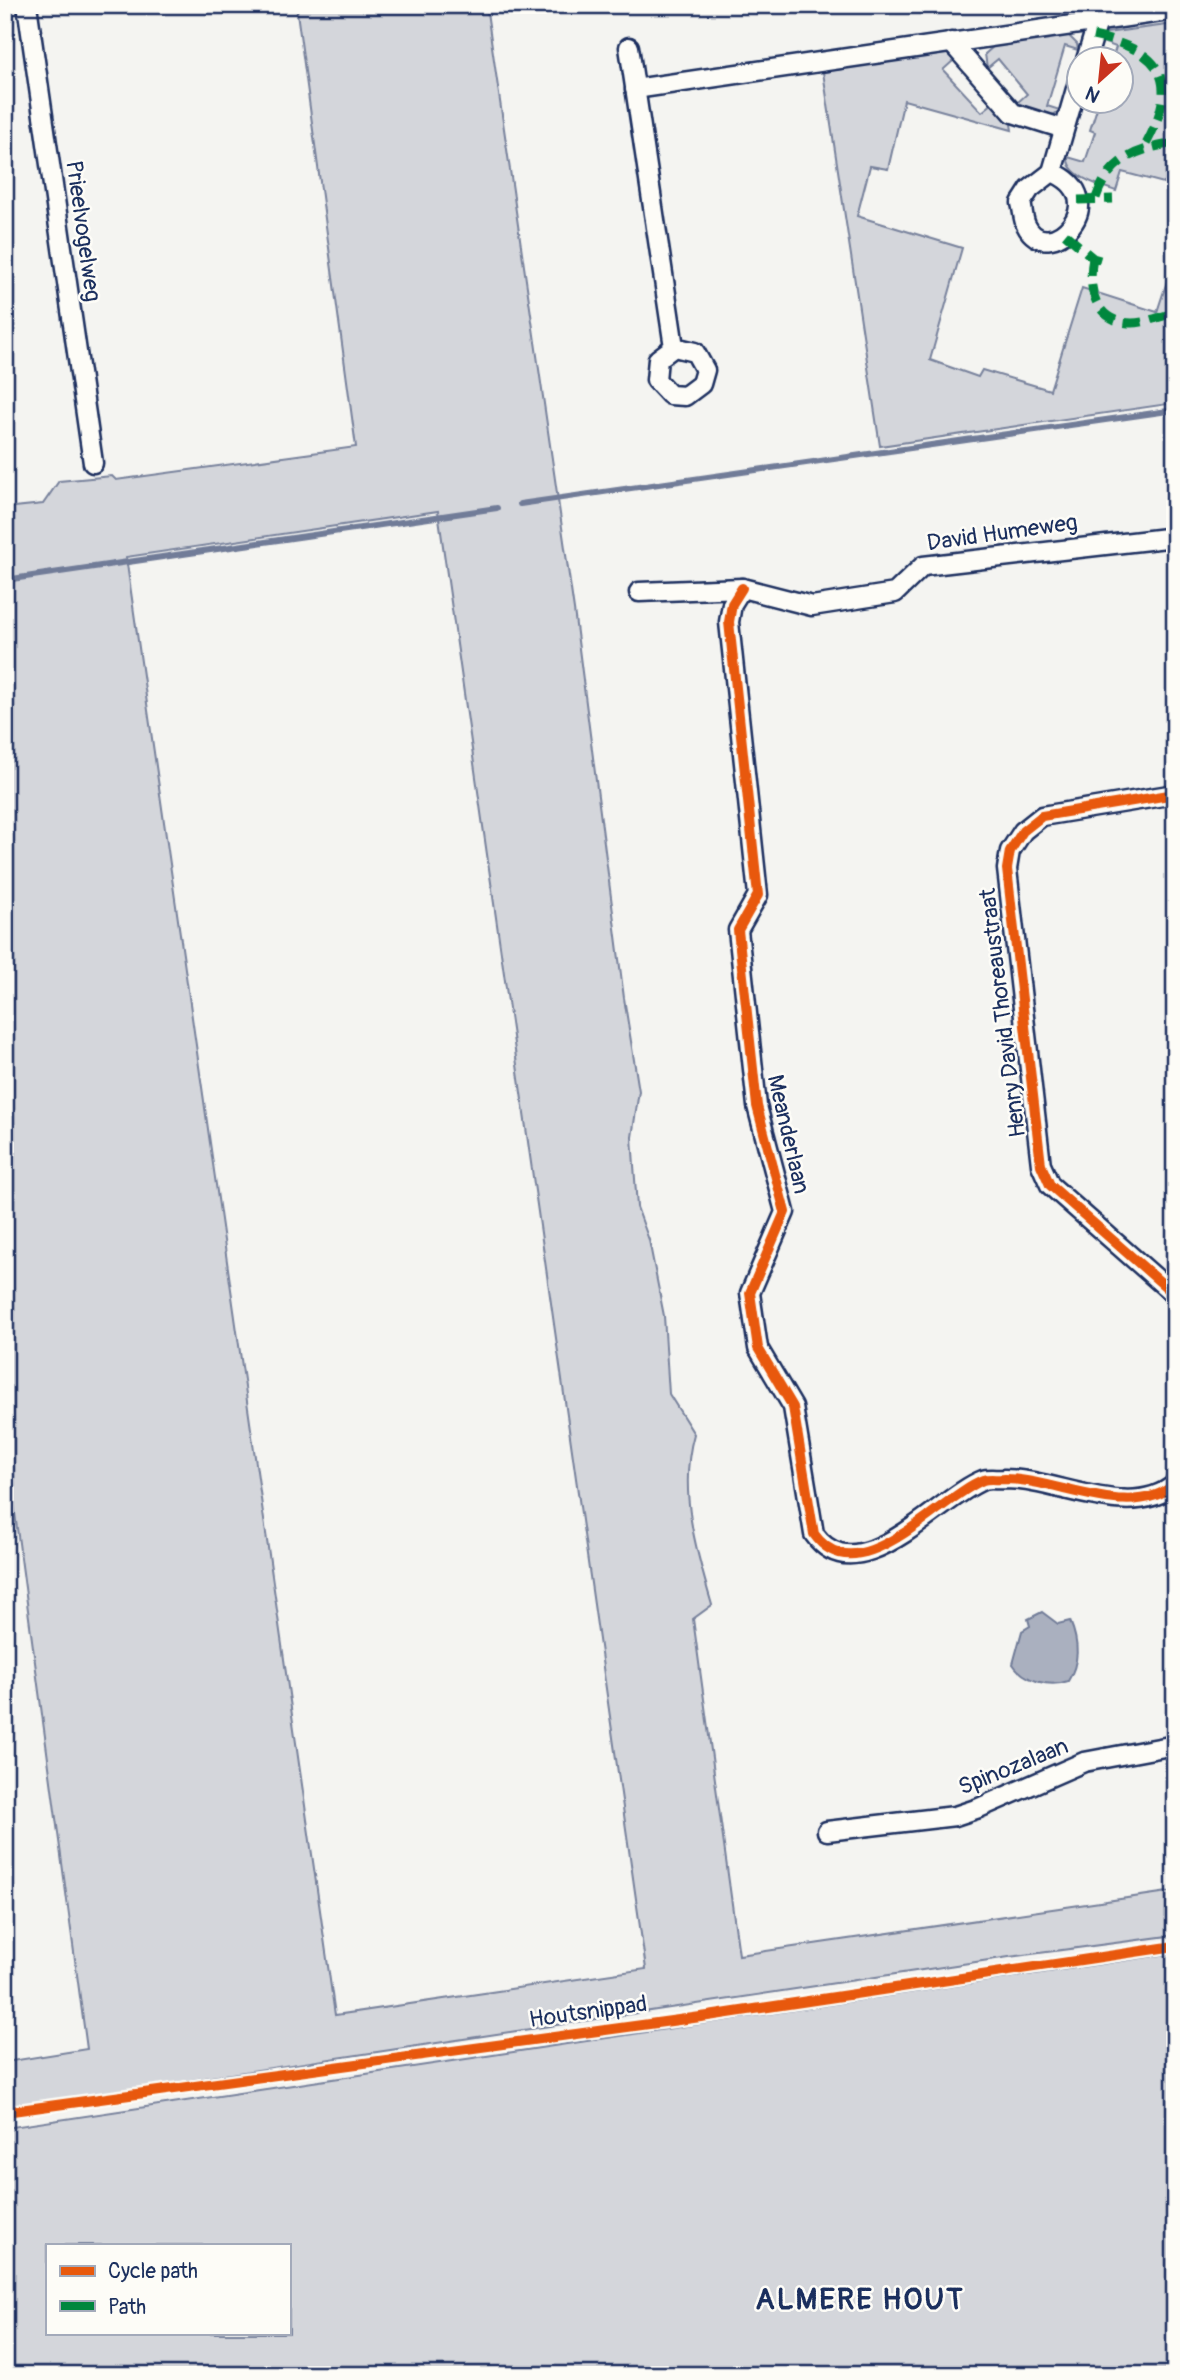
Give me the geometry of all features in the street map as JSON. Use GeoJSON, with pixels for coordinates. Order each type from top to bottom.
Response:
{"type":"FeatureCollection","features":[{"type":"Feature","properties":{"kind":"street","name":"Prieelvogelweg"},"geometry":{"type":"LineString","coordinates":[[27,5],[93,463]]}},
{"type":"Feature","properties":{"kind":"street"},"geometry":{"type":"LineString","coordinates":[[635,89],[1175,10]]}},
{"type":"Feature","properties":{"kind":"street"},"geometry":{"type":"LineString","coordinates":[[1090,46],[1098,21]]}},
{"type":"Feature","properties":{"kind":"street"},"geometry":{"type":"LineString","coordinates":[[951,42],[1013,113],[1064,129]]}},
{"type":"Feature","properties":{"kind":"street"},"geometry":{"type":"LineString","coordinates":[[629,47],[674,347]]}},
{"type":"Feature","properties":{"kind":"street"},"geometry":{"type":"LineString","coordinates":[[1052,172],[1068,116]]}},
{"type":"Feature","properties":{"kind":"street","name":"David Humeweg"},"geometry":{"type":"LineString","coordinates":[[639,592],[742,588],[812,606],[895,593],[923,566],[1175,537]]}},
{"type":"Feature","properties":{"kind":"street","name":"Meanderlaan"},"geometry":{"type":"LineString","coordinates":[[742,588],[732,604],[729,622],[758,895],[738,930],[757,1105],[785,1212],[750,1293],[758,1348],[793,1407],[814,1534],[825,1549],[845,1555],[885,1546],[984,1480],[1024,1479],[1131,1502],[1162,1496],[1175,1484]]}},
{"type":"Feature","properties":{"kind":"street","name":"Henry David Thoreaustraat"},"geometry":{"type":"LineString","coordinates":[[1175,794],[1042,816],[1023,831],[1010,851],[1007,869],[1041,1166],[1050,1185],[1175,1295]]}},
{"type":"Feature","properties":{"kind":"street","name":"Spinozalaan"},"geometry":{"type":"LineString","coordinates":[[827,1831],[955,1815],[979,1808],[1084,1762],[1175,1745]]}},
{"type":"Feature","properties":{"kind":"shaded area"},"geometry":{"type":"Polygon","coordinates":[[[296,5],[486,5],[574,610],[624,998],[639,1091],[632,1137],[637,1207],[649,1240],[664,1316],[669,1394],[694,1434],[688,1498],[695,1542],[712,1605],[693,1619],[739,1955],[1175,1891],[1175,1935],[1009,1957],[5,2108],[5,2062],[87,2049],[5,1439],[5,508],[43,504],[59,481],[112,476],[116,480],[356,447],[296,5]],[[438,511],[126,557],[335,2015],[646,1969],[438,511]]]}},
{"type":"Feature","properties":{"kind":"shaded area"},"geometry":{"type":"Polygon","coordinates":[[[1175,24],[1175,186],[1122,172],[1116,191],[1078,175],[1069,164],[1068,157],[1085,162],[1095,132],[1090,130],[1094,116],[1134,116],[1134,46],[1113,46],[1102,42],[1106,33],[1175,24]]]}},
{"type":"Feature","properties":{"kind":"shaded area"},"geometry":{"type":"Polygon","coordinates":[[[1068,35],[1077,46],[1064,46],[1047,106],[1060,110],[1053,115],[1028,111],[1017,103],[1027,94],[998,59],[987,68],[985,54],[994,46],[1068,35]]]}},
{"type":"Feature","properties":{"kind":"shaded area"},"geometry":{"type":"Polygon","coordinates":[[[945,52],[954,60],[943,70],[982,112],[993,103],[1011,124],[1012,130],[904,100],[888,169],[870,166],[857,216],[962,248],[930,360],[978,377],[982,370],[1050,390],[1082,288],[1157,312],[1173,263],[1175,403],[880,446],[823,72],[945,52]]]}},
{"type":"Feature","properties":{"kind":"shaded area"},"geometry":{"type":"Polygon","coordinates":[[[1175,1953],[1175,2375],[5,2375],[5,2128],[1175,1953]]]}},
{"type":"Feature","properties":{"kind":"water"},"geometry":{"type":"Polygon","coordinates":[[[1042,1612],[1058,1624],[1070,1621],[1076,1644],[1076,1659],[1068,1681],[1053,1684],[1038,1682],[1024,1675],[1013,1664],[1022,1631],[1030,1626],[1028,1619],[1042,1612]]]}},
{"type":"Feature","properties":{"kind":"waterway"},"geometry":{"type":"LineString","coordinates":[[520,504],[1175,410]]}},
{"type":"Feature","properties":{"kind":"waterway"},"geometry":{"type":"LineString","coordinates":[[5,580],[497,508]]}},
{"type":"Feature","properties":{"kind":"marked path"},"geometry":{"type":"LineString","coordinates":[[1093,36],[1118,42],[1137,51],[1151,61],[1159,73],[1163,88],[1161,105],[1144,148]]}},
{"type":"Feature","properties":{"kind":"marked path"},"geometry":{"type":"LineString","coordinates":[[1096,198],[1108,174],[1126,158],[1148,149],[1175,143]]}},
{"type":"Feature","properties":{"kind":"marked path"},"geometry":{"type":"LineString","coordinates":[[1078,200],[1113,199]]}},
{"type":"Feature","properties":{"kind":"marked path"},"geometry":{"type":"LineString","coordinates":[[1065,234],[1093,258],[1100,260]]}},
{"type":"Feature","properties":{"kind":"marked path"},"geometry":{"type":"LineString","coordinates":[[1093,258],[1093,292],[1096,302],[1109,317],[1137,323],[1175,313]]}},
{"type":"Feature","properties":{"kind":"cycle path"},"geometry":{"type":"LineString","coordinates":[[742,588],[732,604],[729,622],[758,895],[738,930],[757,1106],[785,1212],[750,1293],[758,1348],[793,1407],[814,1534],[832,1550],[853,1554],[875,1549],[898,1537],[985,1479],[1026,1481],[1116,1499],[1157,1495],[1175,1484]]}},
{"type":"Feature","properties":{"kind":"cycle path"},"geometry":{"type":"LineString","coordinates":[[1175,794],[1042,816],[1023,831],[1010,851],[1007,869],[1041,1165],[1050,1185],[1175,1295]]}},
{"type":"Feature","properties":{"kind":"cycle path","name":"Houtsnippad"},"geometry":{"type":"LineString","coordinates":[[5,2112],[708,2016],[1175,1946]]}},
{"type":"Feature","properties":{"kind":"district","name":"ALMERE HOUT"},"geometry":{"type":"Point","coordinates":[860,2299]}}]}
